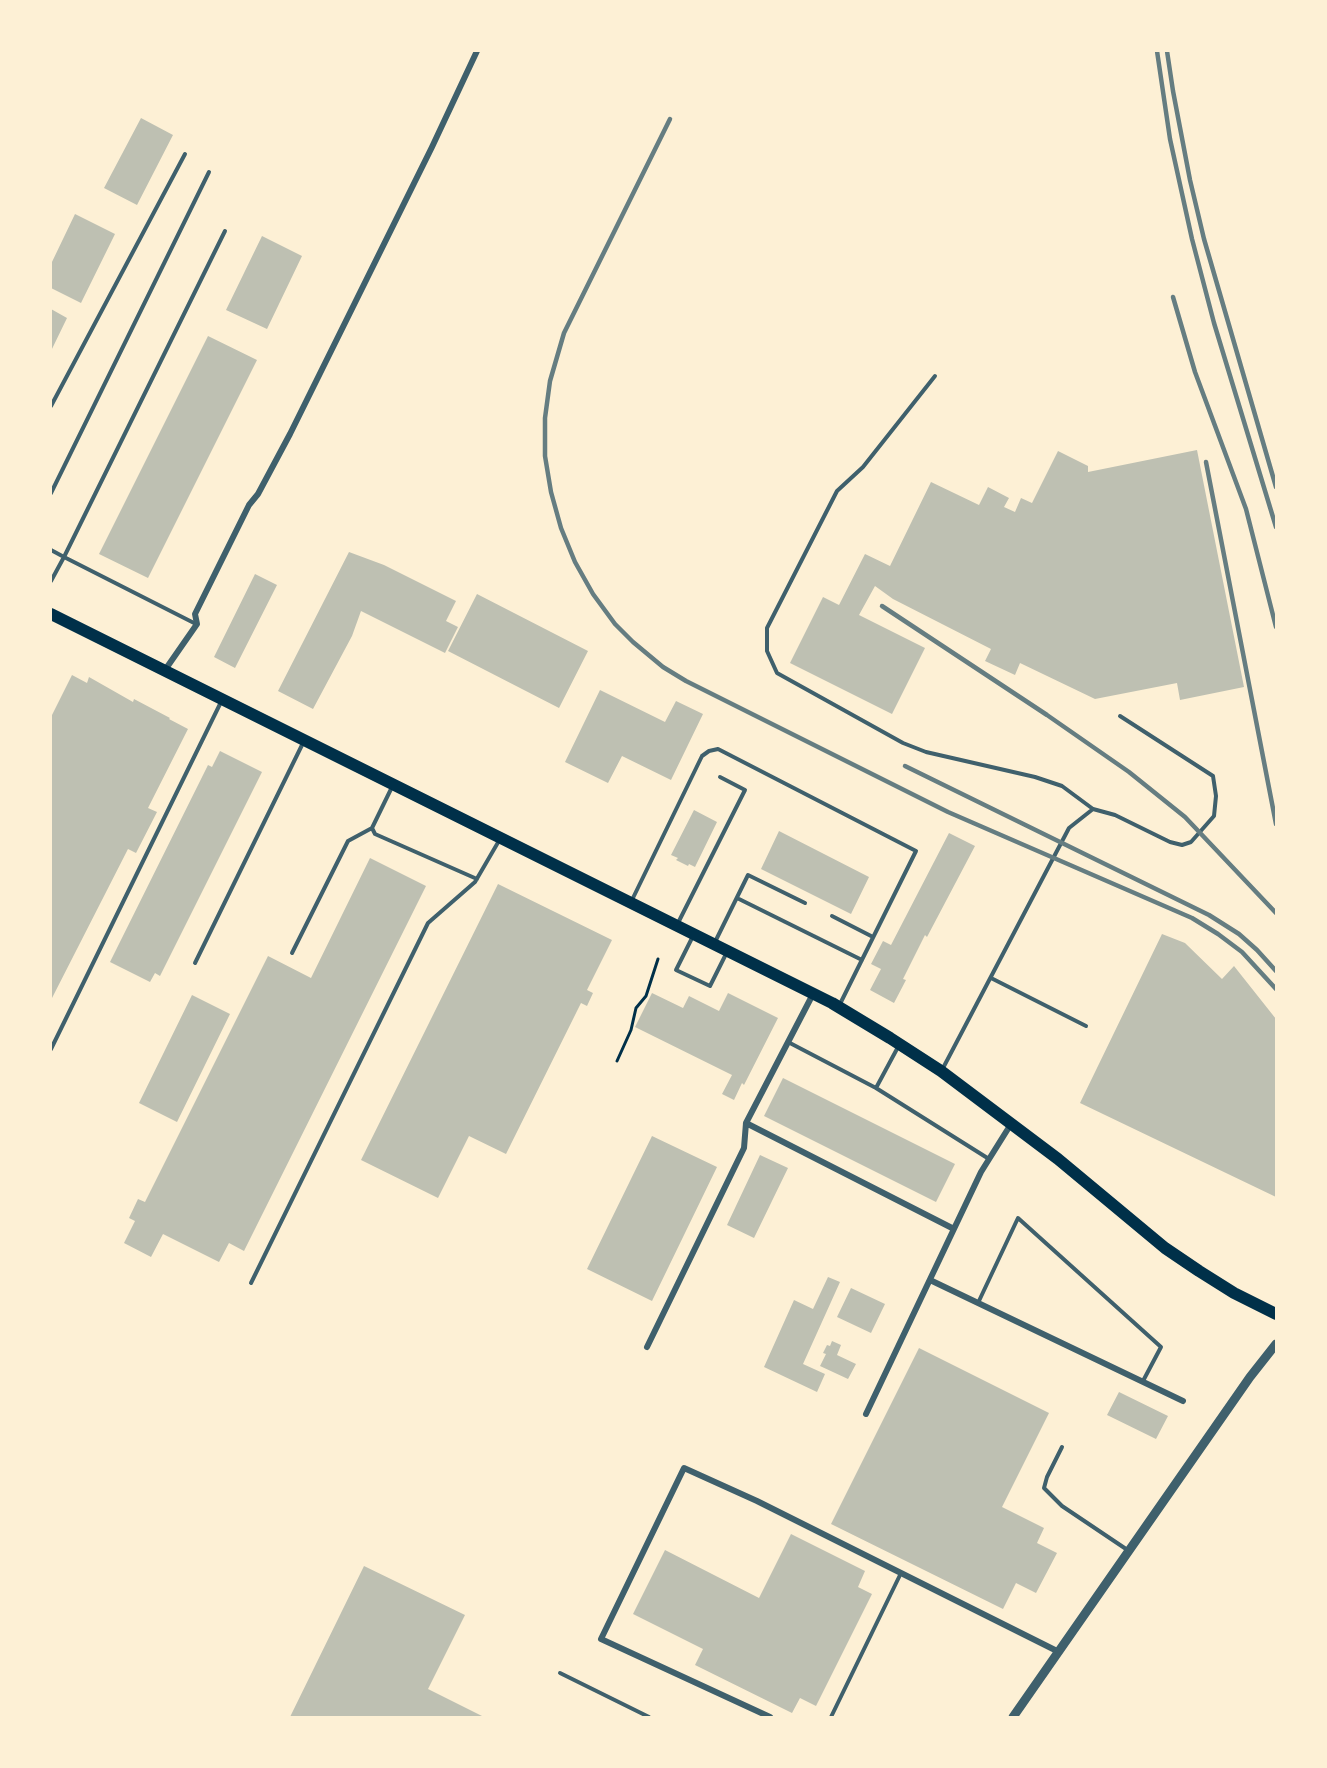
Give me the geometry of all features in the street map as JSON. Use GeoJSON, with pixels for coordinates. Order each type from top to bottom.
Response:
{"type":"FeatureCollection","features":[{"type":"Feature","properties":{"kind":"main road"},"geometry":{"type":"LineString","coordinates":[[51,614],[838,1007],[941,1071],[1058,1159],[1165,1248],[1225,1287],[1276,1314]]}},
{"type":"Feature","properties":{"kind":"street"},"geometry":{"type":"LineString","coordinates":[[165,670],[197,624],[195,614],[249,505],[258,495],[290,434],[477,51]]}},
{"type":"Feature","properties":{"kind":"street"},"geometry":{"type":"LineString","coordinates":[[647,1347],[744,1148],[746,1123],[813,994]]}},
{"type":"Feature","properties":{"kind":"street"},"geometry":{"type":"LineString","coordinates":[[746,1123],[954,1229]]}},
{"type":"Feature","properties":{"kind":"street"},"geometry":{"type":"LineString","coordinates":[[866,1414],[981,1172],[1011,1123]]}},
{"type":"Feature","properties":{"kind":"street"},"geometry":{"type":"LineString","coordinates":[[930,1280],[1183,1401]]}},
{"type":"Feature","properties":{"kind":"street"},"geometry":{"type":"LineString","coordinates":[[1013,1717],[1250,1377],[1276,1344]]}},
{"type":"Feature","properties":{"kind":"street"},"geometry":{"type":"LineString","coordinates":[[770,1717],[601,1639],[684,1468],[757,1501],[1059,1652]]}},
{"type":"Feature","properties":{"kind":"lane"},"geometry":{"type":"LineString","coordinates":[[51,406],[185,154]]}},
{"type":"Feature","properties":{"kind":"lane"},"geometry":{"type":"LineString","coordinates":[[51,493],[209,172]]}},
{"type":"Feature","properties":{"kind":"lane"},"geometry":{"type":"LineString","coordinates":[[51,581],[225,231]]}},
{"type":"Feature","properties":{"kind":"lane"},"geometry":{"type":"LineString","coordinates":[[935,375],[863,467],[837,491],[767,628],[766,651],[777,673],[903,743],[926,752],[1035,777],[1062,786],[1093,809],[1115,815],[1170,842],[1182,844],[1191,842],[1214,816],[1216,796],[1213,776],[1120,716]]}},
{"type":"Feature","properties":{"kind":"lane"},"geometry":{"type":"LineString","coordinates":[[51,550],[197,624]]}},
{"type":"Feature","properties":{"kind":"lane"},"geometry":{"type":"LineString","coordinates":[[51,1049],[223,699]]}},
{"type":"Feature","properties":{"kind":"lane"},"geometry":{"type":"LineString","coordinates":[[195,963],[304,740]]}},
{"type":"Feature","properties":{"kind":"lane"},"geometry":{"type":"LineString","coordinates":[[630,903],[702,756],[718,749],[916,851],[838,1007]]}},
{"type":"Feature","properties":{"kind":"lane"},"geometry":{"type":"LineString","coordinates":[[676,927],[745,790],[720,777]]}},
{"type":"Feature","properties":{"kind":"lane"},"geometry":{"type":"LineString","coordinates":[[292,953],[348,841],[372,828],[393,784]]}},
{"type":"Feature","properties":{"kind":"lane"},"geometry":{"type":"LineString","coordinates":[[941,1071],[1048,864],[1069,828],[1093,809]]}},
{"type":"Feature","properties":{"kind":"lane"},"geometry":{"type":"LineString","coordinates":[[372,828],[375,834],[477,879]]}},
{"type":"Feature","properties":{"kind":"lane"},"geometry":{"type":"LineString","coordinates":[[251,1283],[428,923],[477,879],[501,838]]}},
{"type":"Feature","properties":{"kind":"lane"},"geometry":{"type":"LineString","coordinates":[[713,945],[748,875],[805,903]]}},
{"type":"Feature","properties":{"kind":"lane"},"geometry":{"type":"LineString","coordinates":[[737,898],[862,960]]}},
{"type":"Feature","properties":{"kind":"lane"},"geometry":{"type":"LineString","coordinates":[[832,916],[873,937]]}},
{"type":"Feature","properties":{"kind":"lane"},"geometry":{"type":"LineString","coordinates":[[694,935],[676,970],[710,986],[727,951]]}},
{"type":"Feature","properties":{"kind":"lane"},"geometry":{"type":"LineString","coordinates":[[991,978],[1086,1026]]}},
{"type":"Feature","properties":{"kind":"lane"},"geometry":{"type":"LineString","coordinates":[[788,1042],[876,1088],[989,1159]]}},
{"type":"Feature","properties":{"kind":"lane"},"geometry":{"type":"LineString","coordinates":[[876,1088],[900,1044]]}},
{"type":"Feature","properties":{"kind":"lane"},"geometry":{"type":"LineString","coordinates":[[978,1303],[1018,1218],[1161,1347],[1143,1381]]}},
{"type":"Feature","properties":{"kind":"lane"},"geometry":{"type":"LineString","coordinates":[[1062,1447],[1044,1488],[1062,1506],[1130,1551]]}},
{"type":"Feature","properties":{"kind":"lane"},"geometry":{"type":"LineString","coordinates":[[831,1717],[901,1573]]}},
{"type":"Feature","properties":{"kind":"lane"},"geometry":{"type":"LineString","coordinates":[[560,1673],[649,1717]]}},
{"type":"Feature","properties":{"kind":"path"},"geometry":{"type":"LineString","coordinates":[[617,1061],[631,1030],[636,1008],[646,996],[658,959]]}},
{"type":"Feature","properties":{"kind":"building"},"geometry":{"type":"Polygon","coordinates":[[[141,118],[173,135],[137,205],[104,188],[141,118]]]}},
{"type":"Feature","properties":{"kind":"building"},"geometry":{"type":"Polygon","coordinates":[[[75,214],[115,234],[81,303],[51,288],[51,264],[75,214]]]}},
{"type":"Feature","properties":{"kind":"building"},"geometry":{"type":"Polygon","coordinates":[[[262,236],[302,256],[267,329],[226,310],[262,236]]]}},
{"type":"Feature","properties":{"kind":"building"},"geometry":{"type":"Polygon","coordinates":[[[51,309],[67,318],[51,351],[51,309]]]}},
{"type":"Feature","properties":{"kind":"building"},"geometry":{"type":"Polygon","coordinates":[[[208,336],[257,360],[148,578],[99,554],[208,336]]]}},
{"type":"Feature","properties":{"kind":"building"},"geometry":{"type":"Polygon","coordinates":[[[1197,450],[1244,687],[1180,700],[1177,683],[1095,699],[1020,663],[1015,675],[985,661],[991,649],[893,599],[875,586],[859,615],[925,648],[892,714],[790,663],[823,597],[839,605],[865,554],[890,566],[931,482],[979,505],[988,487],[1009,498],[1004,507],[1015,512],[1021,498],[1032,503],[1058,451],[1088,466],[1088,472],[1197,450]]]}},
{"type":"Feature","properties":{"kind":"building"},"geometry":{"type":"Polygon","coordinates":[[[349,552],[384,565],[456,601],[446,621],[458,627],[445,653],[361,611],[352,636],[313,709],[278,691],[349,552]]]}},
{"type":"Feature","properties":{"kind":"building"},"geometry":{"type":"Polygon","coordinates":[[[255,574],[277,585],[235,668],[214,657],[255,574]]]}},
{"type":"Feature","properties":{"kind":"building"},"geometry":{"type":"Polygon","coordinates":[[[477,594],[588,651],[559,708],[448,651],[477,594]]]}},
{"type":"Feature","properties":{"kind":"building"},"geometry":{"type":"Polygon","coordinates":[[[72,675],[87,683],[89,677],[188,729],[148,808],[157,812],[136,853],[128,849],[51,1000],[51,717],[72,675]]]}},
{"type":"Feature","properties":{"kind":"building"},"geometry":{"type":"Polygon","coordinates":[[[600,690],[665,722],[676,701],[703,714],[671,780],[622,756],[608,783],[565,762],[600,690]]]}},
{"type":"Feature","properties":{"kind":"building"},"geometry":{"type":"Polygon","coordinates":[[[220,751],[262,772],[160,976],[155,973],[150,982],[110,962],[208,765],[212,767],[220,751]]]}},
{"type":"Feature","properties":{"kind":"building"},"geometry":{"type":"Polygon","coordinates":[[[694,810],[717,822],[695,867],[676,860],[678,858],[671,855],[694,810]]]}},
{"type":"Feature","properties":{"kind":"building"},"geometry":{"type":"Polygon","coordinates":[[[779,831],[869,877],[851,914],[761,869],[779,831]]]}},
{"type":"Feature","properties":{"kind":"building"},"geometry":{"type":"Polygon","coordinates":[[[949,833],[975,846],[927,937],[925,935],[894,1003],[870,990],[881,969],[871,964],[883,941],[891,945],[949,833]]]}},
{"type":"Feature","properties":{"kind":"building"},"geometry":{"type":"Polygon","coordinates":[[[370,858],[426,886],[244,1251],[229,1243],[219,1262],[163,1234],[151,1257],[124,1243],[135,1221],[129,1218],[138,1199],[145,1202],[268,956],[311,978],[370,858]]]}},
{"type":"Feature","properties":{"kind":"building"},"geometry":{"type":"Polygon","coordinates":[[[498,884],[612,940],[587,990],[593,993],[587,1006],[581,1003],[506,1154],[469,1136],[438,1198],[361,1160],[498,884]]]}},
{"type":"Feature","properties":{"kind":"building"},"geometry":{"type":"Polygon","coordinates":[[[1162,934],[1185,943],[1222,979],[1234,966],[1276,1019],[1276,1197],[1080,1103],[1162,934]]]}},
{"type":"Feature","properties":{"kind":"building"},"geometry":{"type":"Polygon","coordinates":[[[652,993],[683,1008],[689,996],[719,1011],[728,993],[778,1018],[734,1100],[722,1094],[732,1075],[635,1027],[652,993]]]}},
{"type":"Feature","properties":{"kind":"building"},"geometry":{"type":"Polygon","coordinates":[[[192,995],[230,1014],[177,1122],[139,1103],[192,995]]]}},
{"type":"Feature","properties":{"kind":"building"},"geometry":{"type":"Polygon","coordinates":[[[783,1078],[955,1164],[936,1202],[764,1116],[783,1078]]]}},
{"type":"Feature","properties":{"kind":"building"},"geometry":{"type":"Polygon","coordinates":[[[652,1136],[717,1167],[652,1301],[587,1269],[652,1136]]]}},
{"type":"Feature","properties":{"kind":"building"},"geometry":{"type":"Polygon","coordinates":[[[760,1155],[788,1168],[754,1238],[727,1225],[760,1155]]]}},
{"type":"Feature","properties":{"kind":"building"},"geometry":{"type":"Polygon","coordinates":[[[828,1277],[840,1282],[803,1364],[825,1374],[817,1392],[764,1367],[794,1300],[813,1309],[828,1277]]]}},
{"type":"Feature","properties":{"kind":"building"},"geometry":{"type":"Polygon","coordinates":[[[851,1288],[885,1304],[871,1333],[837,1317],[851,1288]]]}},
{"type":"Feature","properties":{"kind":"building"},"geometry":{"type":"Polygon","coordinates":[[[832,1341],[841,1345],[837,1355],[856,1364],[848,1379],[820,1366],[826,1354],[823,1353],[832,1341]]]}},
{"type":"Feature","properties":{"kind":"building"},"geometry":{"type":"Polygon","coordinates":[[[919,1348],[1049,1413],[1002,1507],[1044,1528],[1037,1543],[1057,1553],[1036,1593],[1016,1583],[1003,1609],[831,1524],[919,1348]]]}},
{"type":"Feature","properties":{"kind":"building"},"geometry":{"type":"Polygon","coordinates":[[[1119,1392],[1168,1416],[1156,1439],[1107,1415],[1119,1392]]]}},
{"type":"Feature","properties":{"kind":"building"},"geometry":{"type":"Polygon","coordinates":[[[791,1534],[865,1571],[858,1587],[872,1594],[816,1706],[800,1698],[792,1713],[695,1665],[703,1649],[633,1614],[665,1550],[759,1598],[791,1534]]]}},
{"type":"Feature","properties":{"kind":"building"},"geometry":{"type":"Polygon","coordinates":[[[364,1566],[465,1615],[428,1689],[484,1717],[290,1717],[364,1566]]]}},
{"type":"Feature","properties":{"kind":"railway"},"geometry":{"type":"LineString","coordinates":[[1157,51],[1170,139],[1192,239],[1214,323],[1276,527]]}},
{"type":"Feature","properties":{"kind":"railway"},"geometry":{"type":"LineString","coordinates":[[1167,51],[1190,180],[1204,239],[1276,487]]}},
{"type":"Feature","properties":{"kind":"railway"},"geometry":{"type":"LineString","coordinates":[[670,119],[564,333],[550,381],[545,418],[545,456],[551,492],[561,528],[575,562],[593,594],[615,624],[633,642],[663,667],[686,681],[948,812],[1192,918],[1242,952],[1276,989]]}},
{"type":"Feature","properties":{"kind":"railway"},"geometry":{"type":"LineString","coordinates":[[1173,297],[1195,372],[1246,509],[1276,627]]}},
{"type":"Feature","properties":{"kind":"railway"},"geometry":{"type":"LineString","coordinates":[[1206,462],[1276,824]]}},
{"type":"Feature","properties":{"kind":"railway"},"geometry":{"type":"LineString","coordinates":[[882,606],[1129,772],[1185,817],[1276,913]]}},
{"type":"Feature","properties":{"kind":"railway"},"geometry":{"type":"LineString","coordinates":[[905,766],[1209,915],[1239,934],[1276,971]]}}]}
